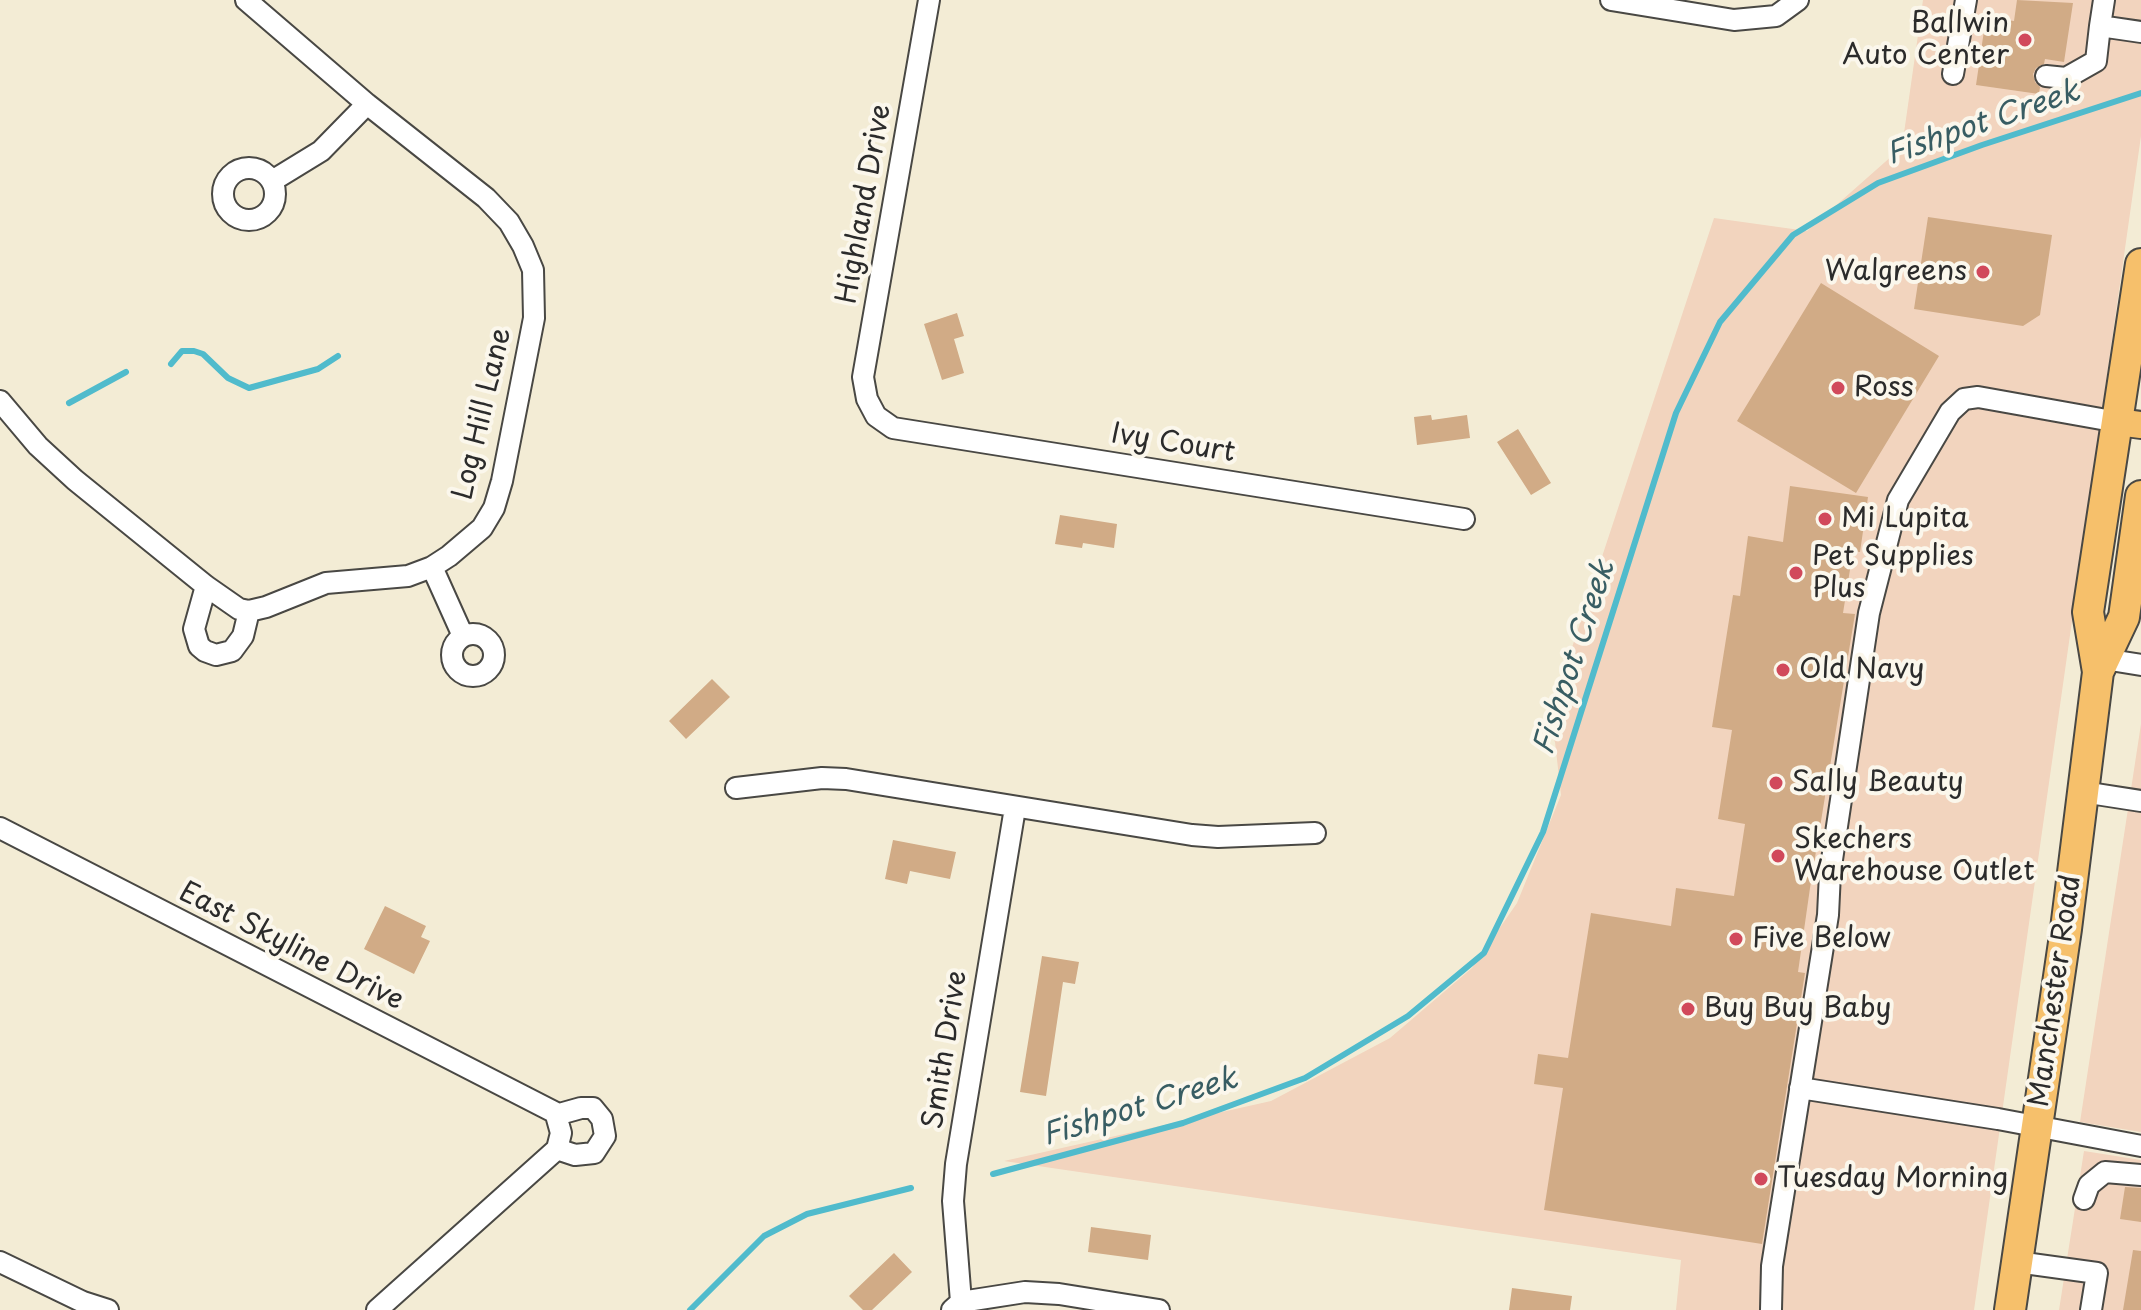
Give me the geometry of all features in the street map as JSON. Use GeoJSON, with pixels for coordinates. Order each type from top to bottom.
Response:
{"type":"FeatureCollection","features":[{"type":"Feature","properties":{"kind":"highway","name":"Manchester Road"},"geometry":{"type":"LineString","coordinates":[[2010,1310],[2101,666],[2088,612],[2129,424],[2141,264]]}},
{"type":"Feature","properties":{"kind":"highway","name":"Manchester Road"},"geometry":{"type":"LineString","coordinates":[[2101,666],[2132,618],[2141,496]]}},
{"type":"Feature","properties":{"kind":"street","name":"Log Hill Lane"},"geometry":{"type":"LineString","coordinates":[[246,0],[367,104],[486,198],[509,222],[533,270],[534,318],[502,481],[494,508],[482,528],[432,567],[391,579],[326,583],[249,611]]}},
{"type":"Feature","properties":{"kind":"street","name":"Highland Drive"},"geometry":{"type":"LineString","coordinates":[[876,416],[867,399],[863,377],[929,0]]}},
{"type":"Feature","properties":{"kind":"street"},"geometry":{"type":"LineString","coordinates":[[1611,0],[1734,20],[1776,16],[1798,0]]}},
{"type":"Feature","properties":{"kind":"street"},"geometry":{"type":"LineString","coordinates":[[1953,74],[1966,0]]}},
{"type":"Feature","properties":{"kind":"street"},"geometry":{"type":"LineString","coordinates":[[2046,76],[2066,78],[2096,61],[2104,0]]}},
{"type":"Feature","properties":{"kind":"street"},"geometry":{"type":"LineString","coordinates":[[2100,26],[2141,32]]}},
{"type":"Feature","properties":{"kind":"street"},"geometry":{"type":"LineString","coordinates":[[272,181],[321,151],[367,104]]}},
{"type":"Feature","properties":{"kind":"street"},"geometry":{"type":"LineString","coordinates":[[1771,1310],[1772,1266],[1828,915],[1830,873],[1869,613],[1898,500],[1950,412],[1964,399],[1978,397],[2129,424]]}},
{"type":"Feature","properties":{"kind":"street"},"geometry":{"type":"LineString","coordinates":[[0,401],[38,446],[75,480],[206,586],[239,609],[249,611],[243,636],[232,651],[216,655],[199,646],[194,629],[206,586]]}},
{"type":"Feature","properties":{"kind":"street","name":"Ivy Court"},"geometry":{"type":"LineString","coordinates":[[876,416],[893,428],[1464,519]]}},
{"type":"Feature","properties":{"kind":"street"},"geometry":{"type":"LineString","coordinates":[[432,567],[463,636]]}},
{"type":"Feature","properties":{"kind":"street"},"geometry":{"type":"LineString","coordinates":[[2101,666],[2141,665]]}},
{"type":"Feature","properties":{"kind":"street"},"geometry":{"type":"LineString","coordinates":[[736,788],[822,778],[846,779],[1192,835],[1218,837],[1315,833]]}},
{"type":"Feature","properties":{"kind":"street"},"geometry":{"type":"LineString","coordinates":[[2083,792],[2141,801]]}},
{"type":"Feature","properties":{"kind":"street","name":"Smith Drive"},"geometry":{"type":"LineString","coordinates":[[956,1306],[953,1201],[956,1164],[1015,808]]}},
{"type":"Feature","properties":{"kind":"street","name":"East Skyline Drive"},"geometry":{"type":"LineString","coordinates":[[0,828],[556,1115]]}},
{"type":"Feature","properties":{"kind":"street"},"geometry":{"type":"LineString","coordinates":[[1800,1088],[2141,1146]]}},
{"type":"Feature","properties":{"kind":"street"},"geometry":{"type":"LineString","coordinates":[[377,1310],[557,1149],[561,1133],[556,1115],[593,1108],[602,1119],[605,1136],[594,1153],[575,1155],[557,1149]]}},
{"type":"Feature","properties":{"kind":"street"},"geometry":{"type":"LineString","coordinates":[[2084,1199],[2089,1185],[2105,1172],[2141,1175]]}},
{"type":"Feature","properties":{"kind":"street"},"geometry":{"type":"LineString","coordinates":[[0,1262],[83,1302],[108,1310]]}},
{"type":"Feature","properties":{"kind":"street"},"geometry":{"type":"LineString","coordinates":[[2017,1262],[2097,1273],[2091,1310]]}},
{"type":"Feature","properties":{"kind":"street"},"geometry":{"type":"LineString","coordinates":[[956,1306],[1036,1293],[1159,1310]]}},
{"type":"Feature","properties":{"kind":"shaded area"},"geometry":{"type":"Polygon","coordinates":[[[1923,0],[2141,0],[2141,136],[1974,1310],[1676,1310],[1681,1260],[1004,1161],[1271,1101],[1390,1038],[1472,968],[1517,903],[1561,795],[1555,742],[1546,726],[1714,218],[1807,231],[1902,147],[1923,0]]]}},
{"type":"Feature","properties":{"kind":"shaded area"},"geometry":{"type":"Polygon","coordinates":[[[2141,724],[2141,1132],[2080,1122],[2141,724]]]}},
{"type":"Feature","properties":{"kind":"shaded area"},"geometry":{"type":"Polygon","coordinates":[[[2084,1151],[2141,1160],[2141,1310],[2059,1310],[2084,1151]]]}},
{"type":"Feature","properties":{"kind":"building","name":"Ballwin Auto Center"},"geometry":{"type":"Polygon","coordinates":[[[2017,0],[2073,3],[2064,62],[2045,59],[2033,74],[2040,87],[2039,94],[1976,85],[1986,17],[2014,21],[2017,0]]]}},
{"type":"Feature","properties":{"kind":"building","name":"Walgreens"},"geometry":{"type":"Polygon","coordinates":[[[1928,217],[2052,235],[2040,315],[2023,326],[1914,309],[1928,217]]]}},
{"type":"Feature","properties":{"kind":"building","name":"Ross"},"geometry":{"type":"Polygon","coordinates":[[[1821,283],[1939,356],[1856,493],[1737,421],[1821,283]]]}},
{"type":"Feature","properties":{"kind":"building"},"geometry":{"type":"Polygon","coordinates":[[[957,313],[964,336],[954,339],[964,373],[942,380],[924,324],[957,313]]]}},
{"type":"Feature","properties":{"kind":"building"},"geometry":{"type":"Polygon","coordinates":[[[1431,415],[1432,420],[1467,415],[1470,438],[1417,445],[1414,417],[1431,415]]]}},
{"type":"Feature","properties":{"kind":"building"},"geometry":{"type":"Polygon","coordinates":[[[1518,429],[1551,483],[1531,495],[1497,442],[1518,429]]]}},
{"type":"Feature","properties":{"kind":"building"},"geometry":{"type":"Polygon","coordinates":[[[1790,486],[1868,497],[1860,552],[1853,551],[1843,613],[1855,614],[1810,888],[1798,972],[1805,973],[1762,1244],[1544,1210],[1563,1088],[1534,1084],[1538,1054],[1568,1058],[1591,913],[1671,926],[1676,888],[1734,896],[1745,824],[1718,819],[1732,730],[1712,727],[1733,595],[1740,596],[1748,536],[1783,542],[1790,486]]]}},
{"type":"Feature","properties":{"kind":"building"},"geometry":{"type":"Polygon","coordinates":[[[1060,515],[1117,524],[1114,548],[1083,543],[1082,548],[1055,544],[1060,515]]]}},
{"type":"Feature","properties":{"kind":"building"},"geometry":{"type":"Polygon","coordinates":[[[712,679],[730,697],[686,739],[669,721],[712,679]]]}},
{"type":"Feature","properties":{"kind":"building"},"geometry":{"type":"Polygon","coordinates":[[[893,840],[956,852],[950,879],[910,871],[907,884],[885,879],[893,840]]]}},
{"type":"Feature","properties":{"kind":"building"},"geometry":{"type":"Polygon","coordinates":[[[385,906],[426,926],[421,937],[430,941],[414,974],[364,949],[385,906]]]}},
{"type":"Feature","properties":{"kind":"building"},"geometry":{"type":"Polygon","coordinates":[[[1042,956],[1079,962],[1075,984],[1063,982],[1046,1096],[1020,1092],[1042,956]]]}},
{"type":"Feature","properties":{"kind":"building"},"geometry":{"type":"Polygon","coordinates":[[[2125,1187],[2141,1188],[2141,1222],[2120,1219],[2125,1187]]]}},
{"type":"Feature","properties":{"kind":"building"},"geometry":{"type":"Polygon","coordinates":[[[1091,1227],[1151,1235],[1148,1260],[1088,1252],[1091,1227]]]}},
{"type":"Feature","properties":{"kind":"building"},"geometry":{"type":"Polygon","coordinates":[[[2133,1250],[2141,1251],[2141,1310],[2123,1310],[2133,1250]]]}},
{"type":"Feature","properties":{"kind":"building"},"geometry":{"type":"Polygon","coordinates":[[[894,1253],[912,1272],[872,1310],[863,1310],[849,1296],[894,1253]]]}},
{"type":"Feature","properties":{"kind":"building"},"geometry":{"type":"Polygon","coordinates":[[[1512,1288],[1572,1296],[1570,1310],[1509,1310],[1512,1288]]]}},
{"type":"Feature","properties":{"kind":"waterway","name":"Fishpot Creek"},"geometry":{"type":"LineString","coordinates":[[993,1174],[1183,1123],[1305,1078],[1408,1016],[1484,953],[1543,832],[1676,413],[1720,322],[1793,235],[1878,183],[2141,93]]}},
{"type":"Feature","properties":{"kind":"waterway"},"geometry":{"type":"LineString","coordinates":[[171,364],[182,351],[194,351],[203,354],[228,378],[249,388],[318,369],[338,356]]}},
{"type":"Feature","properties":{"kind":"waterway"},"geometry":{"type":"LineString","coordinates":[[69,403],[126,372]]}},
{"type":"Feature","properties":{"kind":"waterway","name":"Fishpot Creek"},"geometry":{"type":"LineString","coordinates":[[690,1310],[764,1236],[807,1214],[911,1188]]}},
{"type":"Feature","properties":{"kind":"place","name":"Ballwin Auto Center"},"geometry":{"type":"Point","coordinates":[2025,40]}},
{"type":"Feature","properties":{"kind":"place","name":"Walgreens"},"geometry":{"type":"Point","coordinates":[1983,272]}},
{"type":"Feature","properties":{"kind":"place","name":"Ross"},"geometry":{"type":"Point","coordinates":[1838,388]}},
{"type":"Feature","properties":{"kind":"place","name":"Mi Lupita"},"geometry":{"type":"Point","coordinates":[1825,519]}},
{"type":"Feature","properties":{"kind":"place","name":"Pet Supplies Plus"},"geometry":{"type":"Point","coordinates":[1796,573]}},
{"type":"Feature","properties":{"kind":"place","name":"Old Navy"},"geometry":{"type":"Point","coordinates":[1783,670]}},
{"type":"Feature","properties":{"kind":"place","name":"Sally Beauty"},"geometry":{"type":"Point","coordinates":[1776,783]}},
{"type":"Feature","properties":{"kind":"place","name":"Skechers Warehouse Outlet"},"geometry":{"type":"Point","coordinates":[1778,856]}},
{"type":"Feature","properties":{"kind":"place","name":"Five Below"},"geometry":{"type":"Point","coordinates":[1736,939]}},
{"type":"Feature","properties":{"kind":"place","name":"Buy Buy Baby"},"geometry":{"type":"Point","coordinates":[1688,1009]}},
{"type":"Feature","properties":{"kind":"place","name":"Tuesday Morning"},"geometry":{"type":"Point","coordinates":[1761,1179]}}]}
